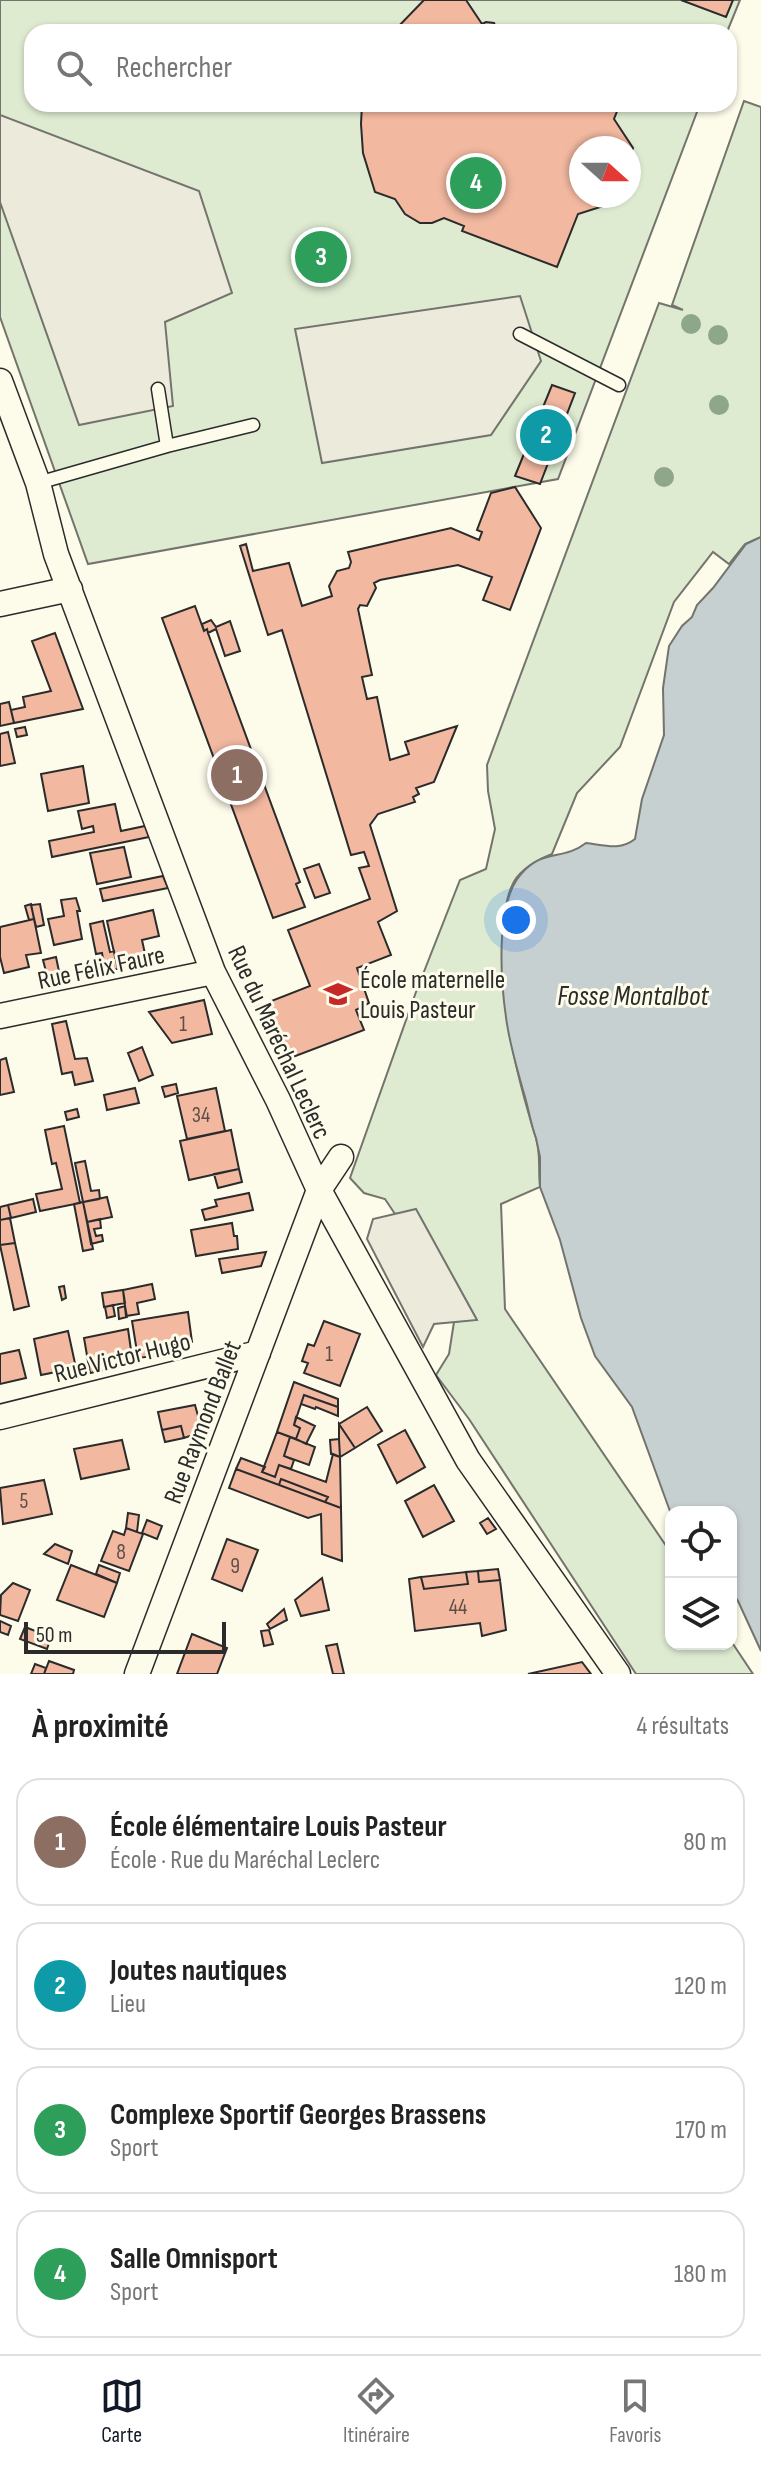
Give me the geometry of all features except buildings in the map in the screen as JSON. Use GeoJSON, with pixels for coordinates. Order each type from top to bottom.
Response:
{"type":"FeatureCollection","features":[{"type":"Feature","properties":{"kind":"street","name":"Rue du Maréchal Leclerc"},"geometry":{"type":"LineString","coordinates":[[0,381],[38,483],[56,554],[213,972],[278,1100],[319,1190],[468,1460],[618,1674]]}},
{"type":"Feature","properties":{"kind":"street"},"geometry":{"type":"LineString","coordinates":[[0,604],[70,589]]}},
{"type":"Feature","properties":{"kind":"street","name":"Rue Félix Faure"},"geometry":{"type":"LineString","coordinates":[[0,1016],[213,972]]}},
{"type":"Feature","properties":{"kind":"street","name":"Rue Raymond Ballet"},"geometry":{"type":"LineString","coordinates":[[137,1674],[319,1190],[341,1157]]}},
{"type":"Feature","properties":{"kind":"street","name":"Rue Victor Hugo"},"geometry":{"type":"LineString","coordinates":[[0,1417],[258,1353]]}},
{"type":"Feature","properties":{"kind":"lane"},"geometry":{"type":"LineString","coordinates":[[520,334],[619,385]]}},
{"type":"Feature","properties":{"kind":"lane"},"geometry":{"type":"LineString","coordinates":[[158,389],[167,446]]}},
{"type":"Feature","properties":{"kind":"lane"},"geometry":{"type":"LineString","coordinates":[[38,483],[253,425]]}},
{"type":"Feature","properties":{"kind":"green space"},"geometry":{"type":"Polygon","coordinates":[[[0,0],[740,0],[730,24],[24,24],[24,112],[697,112],[558,479],[88,564],[0,317],[0,0]]]}},
{"type":"Feature","properties":{"kind":"green space"},"geometry":{"type":"Polygon","coordinates":[[[744,101],[761,107],[761,537],[745,544],[729,564],[713,552],[674,602],[620,747],[577,793],[552,854],[528,867],[511,888],[504,922],[504,993],[516,1066],[538,1144],[540,1187],[501,1204],[505,1309],[665,1544],[665,1650],[737,1650],[753,1674],[636,1674],[469,1419],[436,1375],[449,1354],[454,1322],[476,1319],[420,1217],[395,1214],[385,1199],[364,1193],[350,1178],[416,992],[460,880],[486,869],[495,829],[487,765],[659,303],[683,310],[672,305],[744,101]]]}},
{"type":"Feature","properties":{"kind":"shaded area"},"geometry":{"type":"Polygon","coordinates":[[[0,115],[199,191],[232,293],[165,322],[173,406],[79,425],[0,202],[0,115]]]}},
{"type":"Feature","properties":{"kind":"shaded area"},"geometry":{"type":"Polygon","coordinates":[[[520,296],[541,361],[491,435],[322,463],[295,329],[520,296]]]}},
{"type":"Feature","properties":{"kind":"shaded area"},"geometry":{"type":"Polygon","coordinates":[[[416,1209],[477,1320],[434,1324],[423,1347],[367,1239],[373,1219],[416,1209]]]}},
{"type":"Feature","properties":{"kind":"water","name":"Fosse Montalbot"},"geometry":{"type":"Polygon","coordinates":[[[761,537],[761,1651],[737,1600],[737,1506],[668,1506],[632,1407],[595,1356],[581,1318],[560,1240],[540,1187],[540,1157],[507,1024],[502,946],[503,925],[512,888],[529,866],[586,843],[618,846],[635,839],[642,799],[664,735],[663,688],[669,646],[746,544],[761,537]]]}},
{"type":"Feature","properties":{"kind":"place","name":"Salle Omnisport"},"geometry":{"type":"Point","coordinates":[476,183]}},
{"type":"Feature","properties":{"kind":"place","name":"Complexe Sportif Georges Brassens"},"geometry":{"type":"Point","coordinates":[321,257]}},
{"type":"Feature","properties":{"kind":"place","name":"Joutes nautiques"},"geometry":{"type":"Point","coordinates":[546,435]}},
{"type":"Feature","properties":{"kind":"place","name":"École élémentaire Louis Pasteur"},"geometry":{"type":"Point","coordinates":[237,775]}},
{"type":"Feature","properties":{"kind":"place","name":"École maternelle Louis Pasteur"},"geometry":{"type":"Point","coordinates":[338,994]}}]}
